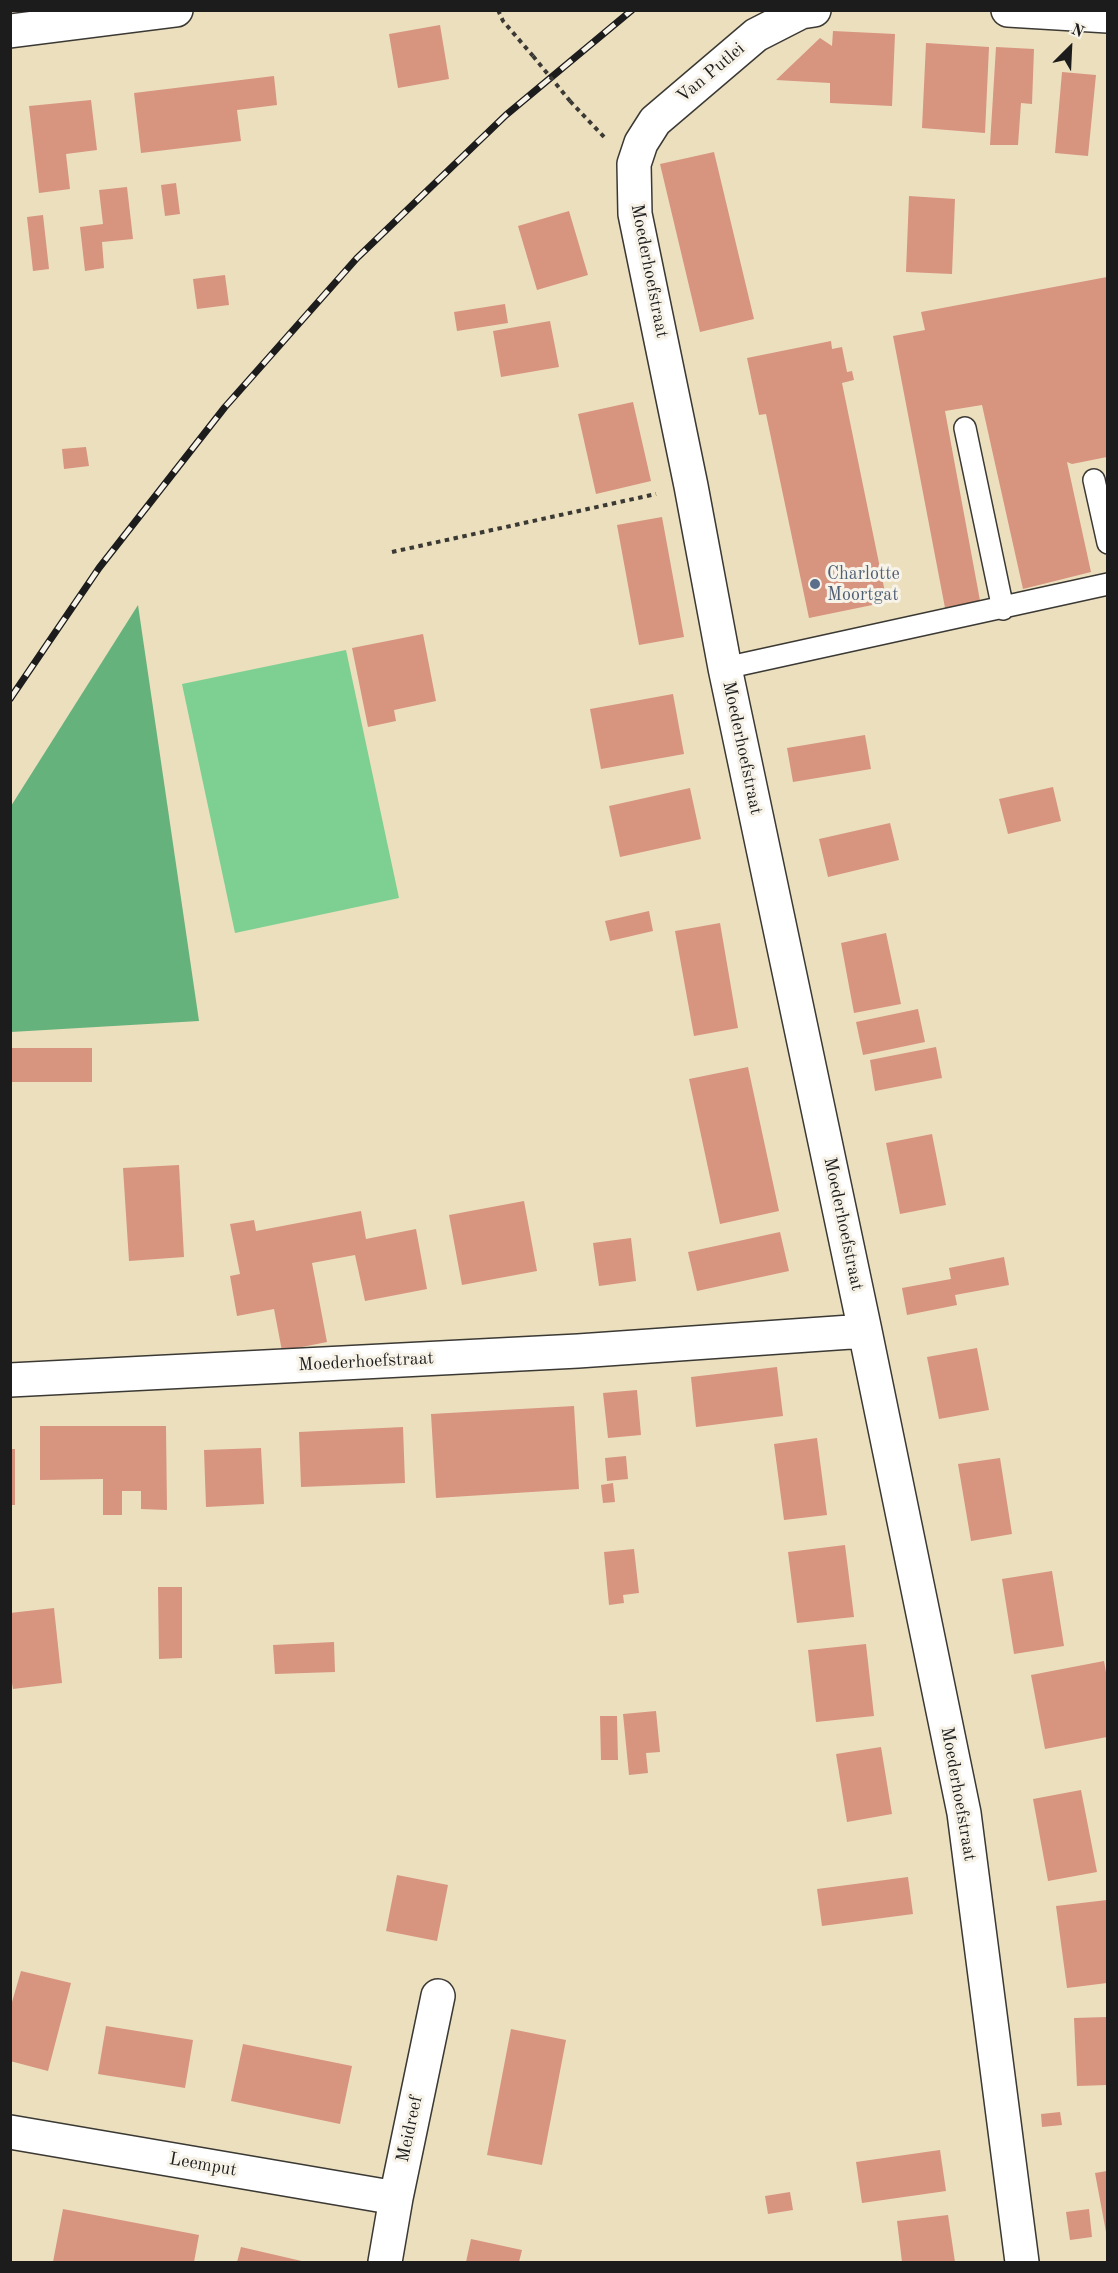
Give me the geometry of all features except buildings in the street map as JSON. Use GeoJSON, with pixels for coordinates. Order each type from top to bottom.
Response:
{"type":"FeatureCollection","features":[{"type":"Feature","properties":{"kind":"street"},"geometry":{"type":"LineString","coordinates":[[10,32],[176,10]]}},
{"type":"Feature","properties":{"kind":"street","name":"Van Putlei"},"geometry":{"type":"LineString","coordinates":[[633,164],[641,143],[663,113],[756,35],[801,12],[814,10]]}},
{"type":"Feature","properties":{"kind":"street"},"geometry":{"type":"LineString","coordinates":[[1008,10],[1107,16]]}},
{"type":"Feature","properties":{"kind":"street","name":"Moederhoefstraat"},"geometry":{"type":"LineString","coordinates":[[633,164],[635,214],[692,486],[725,668],[866,1331],[964,1813],[1022,2262]]}},
{"type":"Feature","properties":{"kind":"street","name":"Moederhoefstraat"},"geometry":{"type":"LineString","coordinates":[[10,1380],[578,1351],[866,1331]]}},
{"type":"Feature","properties":{"kind":"street","name":"Meidreef"},"geometry":{"type":"LineString","coordinates":[[385,2262],[438,1996]]}},
{"type":"Feature","properties":{"kind":"street","name":"Leemput"},"geometry":{"type":"LineString","coordinates":[[10,2132],[396,2198]]}},
{"type":"Feature","properties":{"kind":"lane"},"geometry":{"type":"LineString","coordinates":[[965,428],[1003,609]]}},
{"type":"Feature","properties":{"kind":"lane"},"geometry":{"type":"LineString","coordinates":[[1094,480],[1107,543]]}},
{"type":"Feature","properties":{"kind":"lane"},"geometry":{"type":"LineString","coordinates":[[725,668],[1003,609],[1107,584]]}},
{"type":"Feature","properties":{"kind":"path"},"geometry":{"type":"LineString","coordinates":[[498,10],[503,21],[570,101],[608,141]]}},
{"type":"Feature","properties":{"kind":"path"},"geometry":{"type":"LineString","coordinates":[[392,552],[692,486]]}},
{"type":"Feature","properties":{"kind":"green space"},"geometry":{"type":"Polygon","coordinates":[[[138,605],[199,1021],[11,1032],[11,806],[138,605]]]}},
{"type":"Feature","properties":{"kind":"green space"},"geometry":{"type":"Polygon","coordinates":[[[346,650],[399,898],[235,933],[182,684],[346,650]]]}},
{"type":"Feature","properties":{"kind":"railway"},"geometry":{"type":"LineString","coordinates":[[10,699],[99,568],[225,407],[357,258],[506,115],[632,10]]}},
{"type":"Feature","properties":{"kind":"place","name":"Charlotte Moortgat"},"geometry":{"type":"Point","coordinates":[815,584]}}]}
